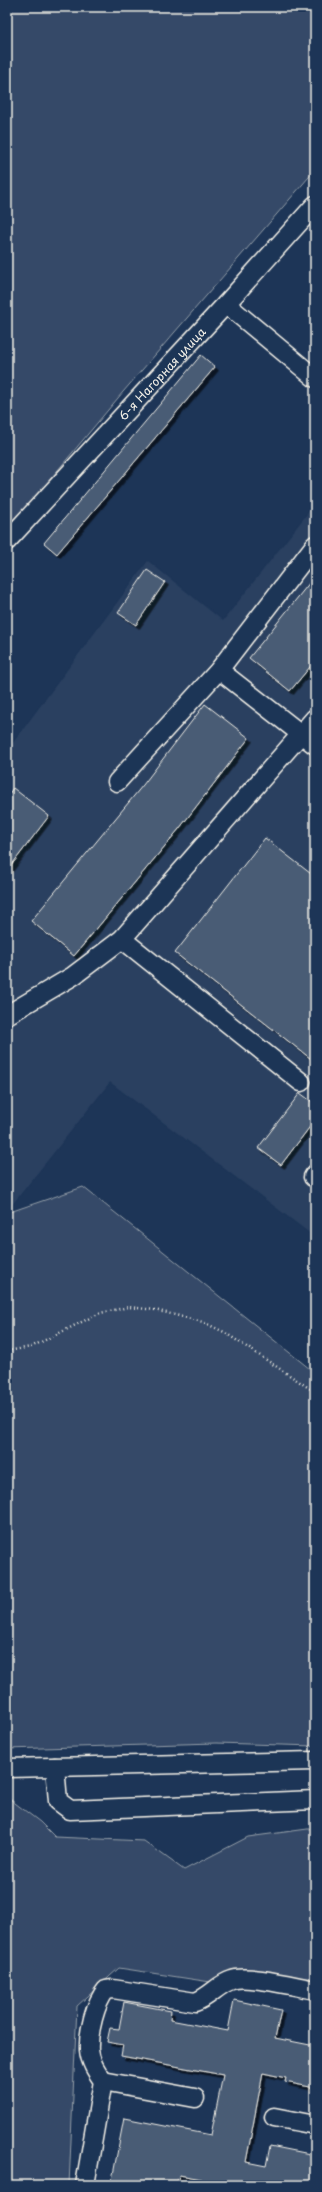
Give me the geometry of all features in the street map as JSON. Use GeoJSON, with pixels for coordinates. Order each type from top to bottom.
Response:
{"type":"FeatureCollection","features":[{"type":"Feature","properties":{"kind":"street","name":"6-я Нагорная улица"},"geometry":{"type":"LineString","coordinates":[[7,541],[226,304],[315,205]]}},
{"type":"Feature","properties":{"kind":"street"},"geometry":{"type":"LineString","coordinates":[[226,304],[315,378]]}},
{"type":"Feature","properties":{"kind":"street"},"geometry":{"type":"LineString","coordinates":[[117,782],[219,670],[315,545]]}},
{"type":"Feature","properties":{"kind":"street"},"geometry":{"type":"LineString","coordinates":[[219,670],[308,740]]}},
{"type":"Feature","properties":{"kind":"street"},"geometry":{"type":"LineString","coordinates":[[7,1015],[73,976],[122,939],[308,740],[315,718]]}},
{"type":"Feature","properties":{"kind":"street"},"geometry":{"type":"LineString","coordinates":[[122,939],[301,1082]]}},
{"type":"Feature","properties":{"kind":"street"},"geometry":{"type":"LineString","coordinates":[[7,1768],[315,1761]]}},
{"type":"Feature","properties":{"kind":"street"},"geometry":{"type":"LineString","coordinates":[[55,1767],[58,1801],[70,1810],[315,1800]]}},
{"type":"Feature","properties":{"kind":"street"},"geometry":{"type":"LineString","coordinates":[[85,2185],[103,2081],[92,2061],[89,2050],[90,2033],[98,2002],[106,1990],[113,1989],[195,2002],[205,1998],[231,1980],[244,1978],[315,1990]]}},
{"type":"Feature","properties":{"kind":"street"},"geometry":{"type":"LineString","coordinates":[[103,2081],[195,2098]]}},
{"type":"Feature","properties":{"kind":"street"},"geometry":{"type":"LineString","coordinates":[[274,2117],[315,2125]]}},
{"type":"Feature","properties":{"kind":"path"},"geometry":{"type":"LineString","coordinates":[[7,1351],[31,1347],[100,1313],[129,1307],[154,1310],[203,1322],[224,1332],[315,1392]]}},
{"type":"Feature","properties":{"kind":"shaded area"},"geometry":{"type":"Polygon","coordinates":[[[7,7],[315,7],[315,170],[123,392],[7,531],[7,7]]]}},
{"type":"Feature","properties":{"kind":"shaded area"},"geometry":{"type":"Polygon","coordinates":[[[315,504],[315,1237],[110,1082],[7,1211],[7,751],[148,561],[223,621],[315,504]]]}},
{"type":"Feature","properties":{"kind":"shaded area"},"geometry":{"type":"Polygon","coordinates":[[[83,1187],[315,1373],[315,1746],[216,1743],[7,1749],[7,1213],[83,1187]]]}},
{"type":"Feature","properties":{"kind":"shaded area"},"geometry":{"type":"Polygon","coordinates":[[[7,1797],[40,1822],[55,1837],[144,1841],[184,1870],[248,1837],[315,1828],[315,1998],[119,1968],[77,2006],[69,2185],[7,2185],[7,1797]]]}},
{"type":"Feature","properties":{"kind":"building"},"geometry":{"type":"Polygon","coordinates":[[[201,355],[215,367],[57,554],[44,543],[201,355]]]}},
{"type":"Feature","properties":{"kind":"building"},"geometry":{"type":"Polygon","coordinates":[[[147,570],[165,582],[136,625],[118,613],[147,570]]]}},
{"type":"Feature","properties":{"kind":"building"},"geometry":{"type":"Polygon","coordinates":[[[315,576],[315,661],[290,691],[249,658],[315,576]]]}},
{"type":"Feature","properties":{"kind":"building"},"geometry":{"type":"Polygon","coordinates":[[[205,704],[249,738],[179,829],[74,956],[31,921],[143,785],[205,704]]]}},
{"type":"Feature","properties":{"kind":"building"},"geometry":{"type":"Polygon","coordinates":[[[13,788],[49,816],[7,871],[7,797],[13,788]]]}},
{"type":"Feature","properties":{"kind":"building"},"geometry":{"type":"Polygon","coordinates":[[[265,838],[315,877],[315,1062],[175,953],[265,838]]]}},
{"type":"Feature","properties":{"kind":"building"},"geometry":{"type":"Polygon","coordinates":[[[300,1093],[315,1104],[315,1120],[281,1165],[258,1148],[300,1093]]]}},
{"type":"Feature","properties":{"kind":"building"},"geometry":{"type":"Polygon","coordinates":[[[234,2000],[281,2010],[275,2038],[315,2046],[315,2088],[285,2082],[286,2078],[263,2073],[246,2162],[266,2166],[270,2146],[315,2155],[315,2185],[201,2185],[202,2179],[179,2175],[177,2185],[111,2185],[124,2118],[211,2135],[223,2075],[121,2056],[123,2045],[107,2042],[110,2028],[119,2029],[124,2002],[171,2011],[170,2020],[228,2031],[234,2000]]]}}]}
